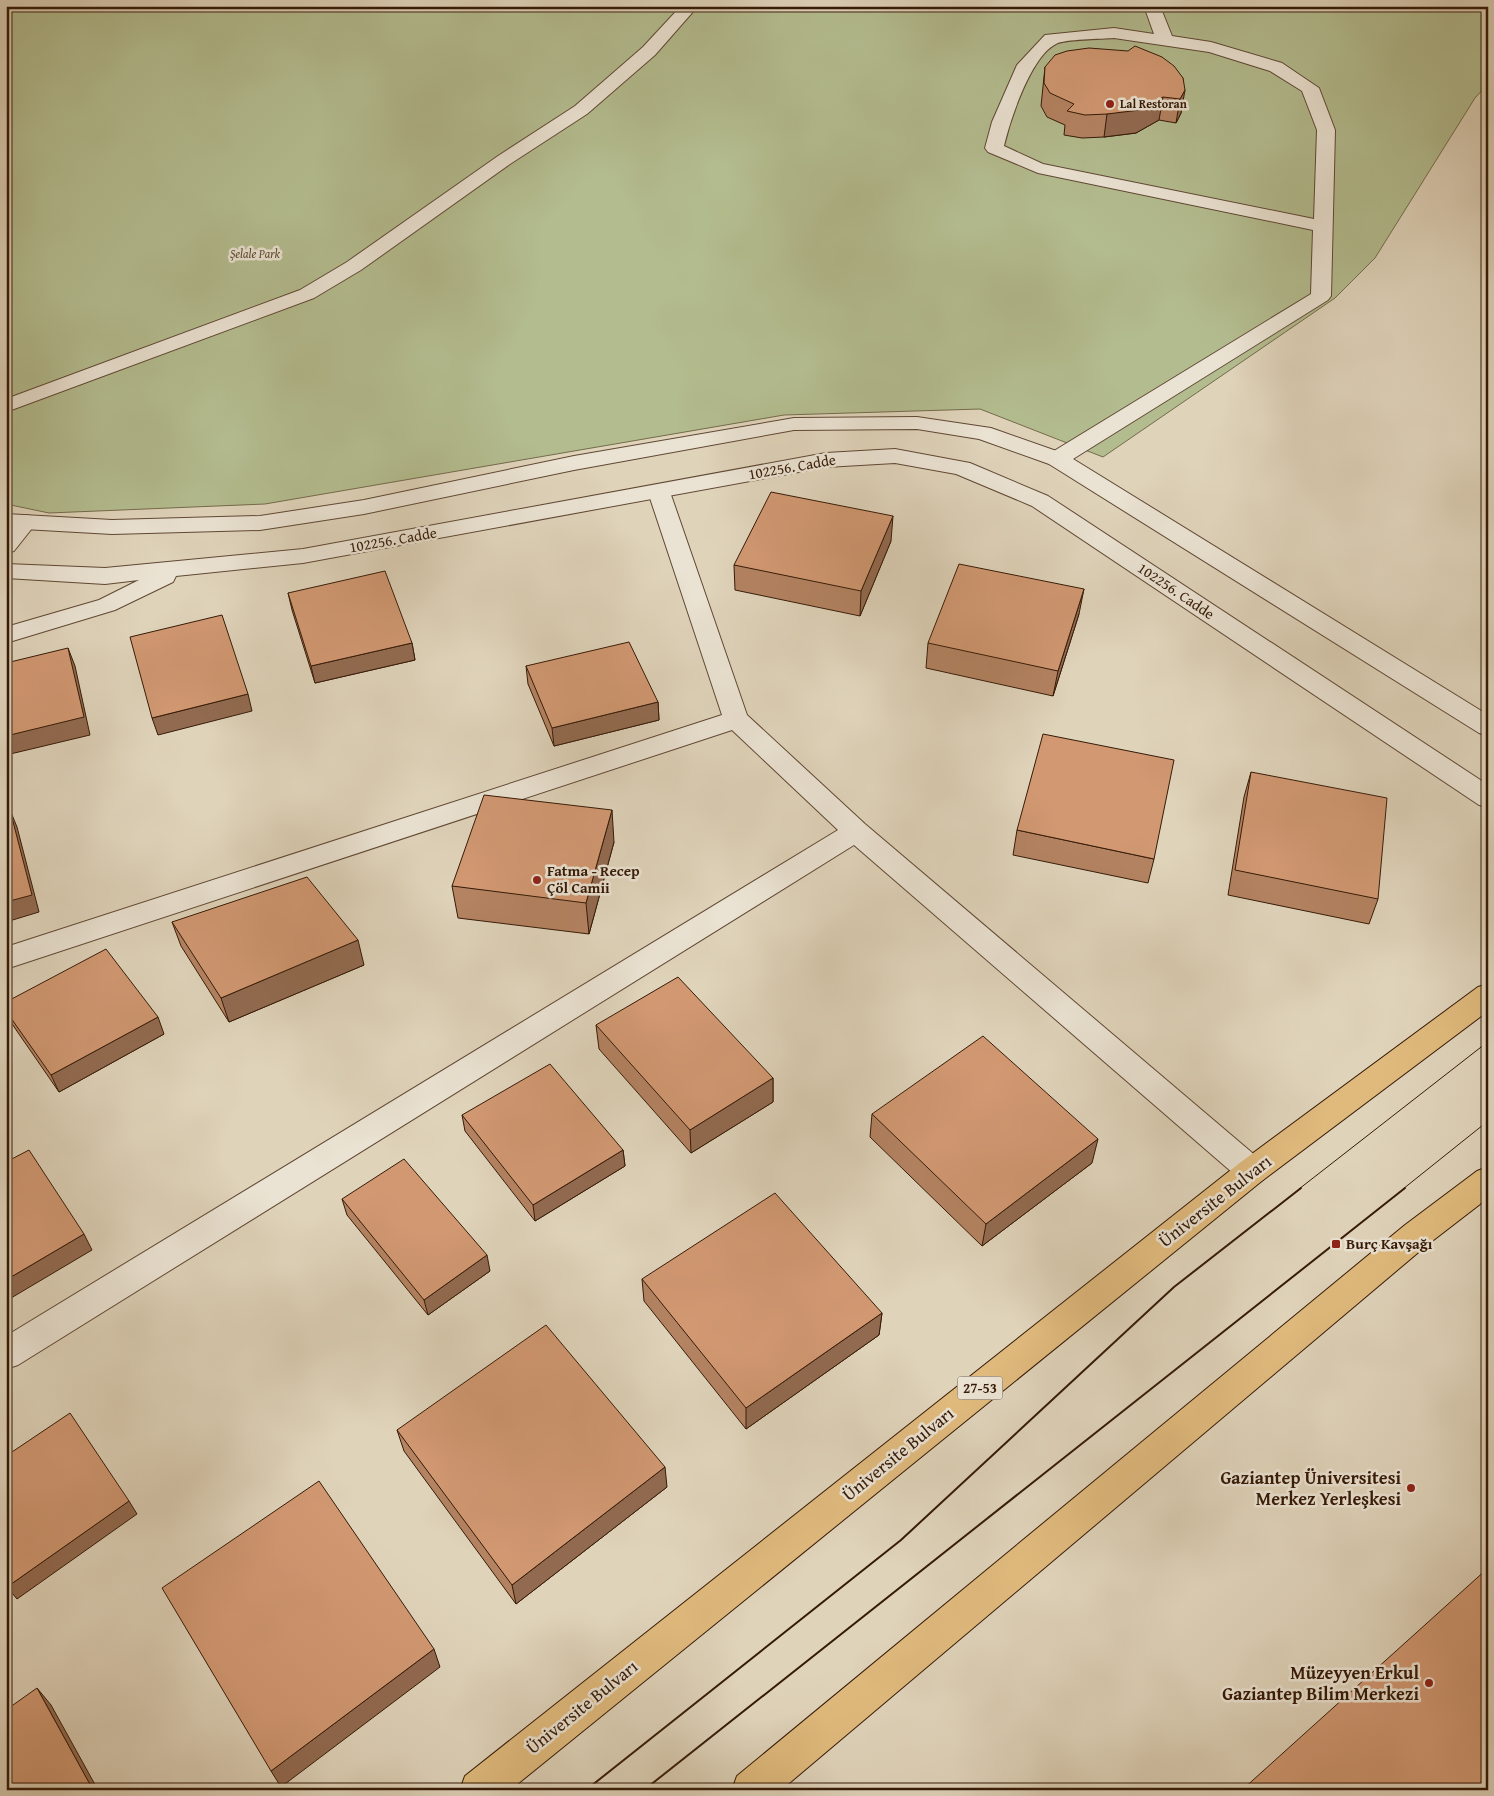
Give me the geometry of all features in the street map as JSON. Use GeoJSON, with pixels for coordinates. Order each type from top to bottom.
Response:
{"type":"FeatureCollection","features":[{"type":"Feature","properties":{"kind":"main road","name":"Üniversite Bulvarı"},"geometry":{"type":"LineString","coordinates":[[479,1790],[1252,1171],[1488,995]]}},
{"type":"Feature","properties":{"kind":"main road"},"geometry":{"type":"LineString","coordinates":[[751,1790],[1416,1235],[1488,1180]]}},
{"type":"Feature","properties":{"kind":"main road"},"geometry":{"type":"LineString","coordinates":[[1416,1235],[1488,1204]]}},
{"type":"Feature","properties":{"kind":"street"},"geometry":{"type":"LineString","coordinates":[[6,406],[307,294],[354,266],[504,160],[581,110],[649,51],[690,6]]}},
{"type":"Feature","properties":{"kind":"street"},"geometry":{"type":"LineString","coordinates":[[1152,6],[1165,40]]}},
{"type":"Feature","properties":{"kind":"street"},"geometry":{"type":"LineString","coordinates":[[1058,459],[1321,296],[1321,226],[1326,130],[1310,88],[1276,67],[1211,47],[1114,33],[1051,39],[1025,65],[1001,122],[994,148],[1038,168],[1321,226]]}},
{"type":"Feature","properties":{"kind":"street"},"geometry":{"type":"LineString","coordinates":[[6,546],[16,521],[112,527],[260,523],[364,507],[574,463],[794,424],[917,423],[983,433],[1058,459],[1488,727]]}},
{"type":"Feature","properties":{"kind":"street","name":"102256. Cadde"},"geometry":{"type":"LineString","coordinates":[[6,572],[105,576],[303,556],[826,460],[895,456],[962,468],[1040,501],[1488,798]]}},
{"type":"Feature","properties":{"kind":"street"},"geometry":{"type":"LineString","coordinates":[[659,492],[736,719],[856,831],[1252,1171]]}},
{"type":"Feature","properties":{"kind":"street"},"geometry":{"type":"LineString","coordinates":[[6,636],[107,605],[185,568]]}},
{"type":"Feature","properties":{"kind":"street"},"geometry":{"type":"LineString","coordinates":[[6,958],[736,719]]}},
{"type":"Feature","properties":{"kind":"street"},"geometry":{"type":"LineString","coordinates":[[6,1354],[856,831]]}},
{"type":"Feature","properties":{"kind":"green space","name":"Şelale Park"},"geometry":{"type":"Polygon","coordinates":[[[6,6],[1488,6],[1488,84],[1475,98],[1375,258],[1335,298],[1103,457],[980,409],[784,415],[265,504],[49,513],[6,504],[6,6]]]}},
{"type":"Feature","properties":{"kind":"building"},"geometry":{"type":"Polygon","coordinates":[[[1135,46],[1162,57],[1174,66],[1183,78],[1185,90],[1180,99],[1163,97],[1140,110],[1085,115],[1067,111],[1074,104],[1050,93],[1044,83],[1045,67],[1055,55],[1089,48],[1128,51],[1135,46]]]}},
{"type":"Feature","properties":{"kind":"building"},"geometry":{"type":"Polygon","coordinates":[[[771,492],[893,516],[861,591],[734,565],[771,492]]]}},
{"type":"Feature","properties":{"kind":"building"},"geometry":{"type":"Polygon","coordinates":[[[959,564],[1084,589],[1058,671],[928,643],[959,564]]]}},
{"type":"Feature","properties":{"kind":"building"},"geometry":{"type":"Polygon","coordinates":[[[385,571],[412,643],[311,666],[288,593],[385,571]]]}},
{"type":"Feature","properties":{"kind":"building"},"geometry":{"type":"Polygon","coordinates":[[[222,615],[248,694],[152,718],[130,637],[222,615]]]}},
{"type":"Feature","properties":{"kind":"building"},"geometry":{"type":"Polygon","coordinates":[[[629,642],[658,702],[552,728],[526,666],[629,642]]]}},
{"type":"Feature","properties":{"kind":"building"},"geometry":{"type":"Polygon","coordinates":[[[68,648],[84,717],[6,736],[6,663],[68,648]]]}},
{"type":"Feature","properties":{"kind":"building"},"geometry":{"type":"Polygon","coordinates":[[[1043,734],[1174,760],[1154,859],[1017,830],[1043,734]]]}},
{"type":"Feature","properties":{"kind":"building"},"geometry":{"type":"Polygon","coordinates":[[[1251,772],[1387,798],[1378,899],[1235,870],[1251,772]]]}},
{"type":"Feature","properties":{"kind":"building"},"geometry":{"type":"Polygon","coordinates":[[[484,795],[612,810],[586,903],[452,886],[484,795]]]}},
{"type":"Feature","properties":{"kind":"building"},"geometry":{"type":"Polygon","coordinates":[[[10,810],[32,895],[6,902],[6,811],[10,810]]]}},
{"type":"Feature","properties":{"kind":"building"},"geometry":{"type":"Polygon","coordinates":[[[307,877],[358,940],[221,998],[172,922],[307,877]]]}},
{"type":"Feature","properties":{"kind":"building"},"geometry":{"type":"Polygon","coordinates":[[[106,949],[158,1017],[51,1075],[6,1011],[6,1002],[106,949]]]}},
{"type":"Feature","properties":{"kind":"building"},"geometry":{"type":"Polygon","coordinates":[[[678,977],[773,1078],[690,1130],[596,1025],[678,977]]]}},
{"type":"Feature","properties":{"kind":"building"},"geometry":{"type":"Polygon","coordinates":[[[983,1036],[1098,1139],[986,1224],[872,1114],[983,1036]]]}},
{"type":"Feature","properties":{"kind":"building"},"geometry":{"type":"Polygon","coordinates":[[[550,1064],[623,1150],[533,1205],[462,1115],[550,1064]]]}},
{"type":"Feature","properties":{"kind":"building"},"geometry":{"type":"Polygon","coordinates":[[[29,1150],[84,1234],[6,1280],[6,1162],[29,1150]]]}},
{"type":"Feature","properties":{"kind":"building"},"geometry":{"type":"Polygon","coordinates":[[[404,1159],[487,1255],[424,1300],[342,1199],[404,1159]]]}},
{"type":"Feature","properties":{"kind":"building"},"geometry":{"type":"Polygon","coordinates":[[[775,1193],[882,1313],[746,1408],[642,1279],[775,1193]]]}},
{"type":"Feature","properties":{"kind":"building"},"geometry":{"type":"Polygon","coordinates":[[[546,1325],[665,1467],[512,1585],[397,1430],[546,1325]]]}},
{"type":"Feature","properties":{"kind":"building"},"geometry":{"type":"Polygon","coordinates":[[[70,1413],[129,1501],[7,1587],[6,1456],[70,1413]]]}},
{"type":"Feature","properties":{"kind":"building"},"geometry":{"type":"Polygon","coordinates":[[[319,1481],[434,1649],[271,1771],[162,1588],[319,1481]]]}},
{"type":"Feature","properties":{"kind":"building","name":"Müzeyyen Erkul Gaziantep Bilim Merkezi"},"geometry":{"type":"Polygon","coordinates":[[[1488,1568],[1488,1790],[1242,1790],[1488,1568]]]}},
{"type":"Feature","properties":{"kind":"building"},"geometry":{"type":"Polygon","coordinates":[[[37,1688],[93,1790],[6,1790],[6,1710],[37,1688]]]}},
{"type":"Feature","properties":{"kind":"tram line"},"geometry":{"type":"LineString","coordinates":[[1299,1189],[1485,1044]]}},
{"type":"Feature","properties":{"kind":"tram line"},"geometry":{"type":"LineString","coordinates":[[1403,1189],[1488,1121]]}},
{"type":"Feature","properties":{"kind":"tram line"},"geometry":{"type":"LineString","coordinates":[[586,1790],[901,1540],[1174,1287],[1301,1188]]}},
{"type":"Feature","properties":{"kind":"tram line"},"geometry":{"type":"LineString","coordinates":[[644,1790],[1405,1188]]}},
{"type":"Feature","properties":{"kind":"place","name":"Lal Restoran"},"geometry":{"type":"Point","coordinates":[1110,104]}},
{"type":"Feature","properties":{"kind":"place","name":"Fatma - Recep Çöl Camii"},"geometry":{"type":"Point","coordinates":[537,880]}},
{"type":"Feature","properties":{"kind":"place","name":"Burç Kavşağı"},"geometry":{"type":"Point","coordinates":[1336,1244]}},
{"type":"Feature","properties":{"kind":"place","name":"Gaziantep Üniversitesi Merkez Yerleşkesi"},"geometry":{"type":"Point","coordinates":[1411,1488]}},
{"type":"Feature","properties":{"kind":"place","name":"Müzeyyen Erkul Gaziantep Bilim Merkezi"},"geometry":{"type":"Point","coordinates":[1429,1683]}}]}
